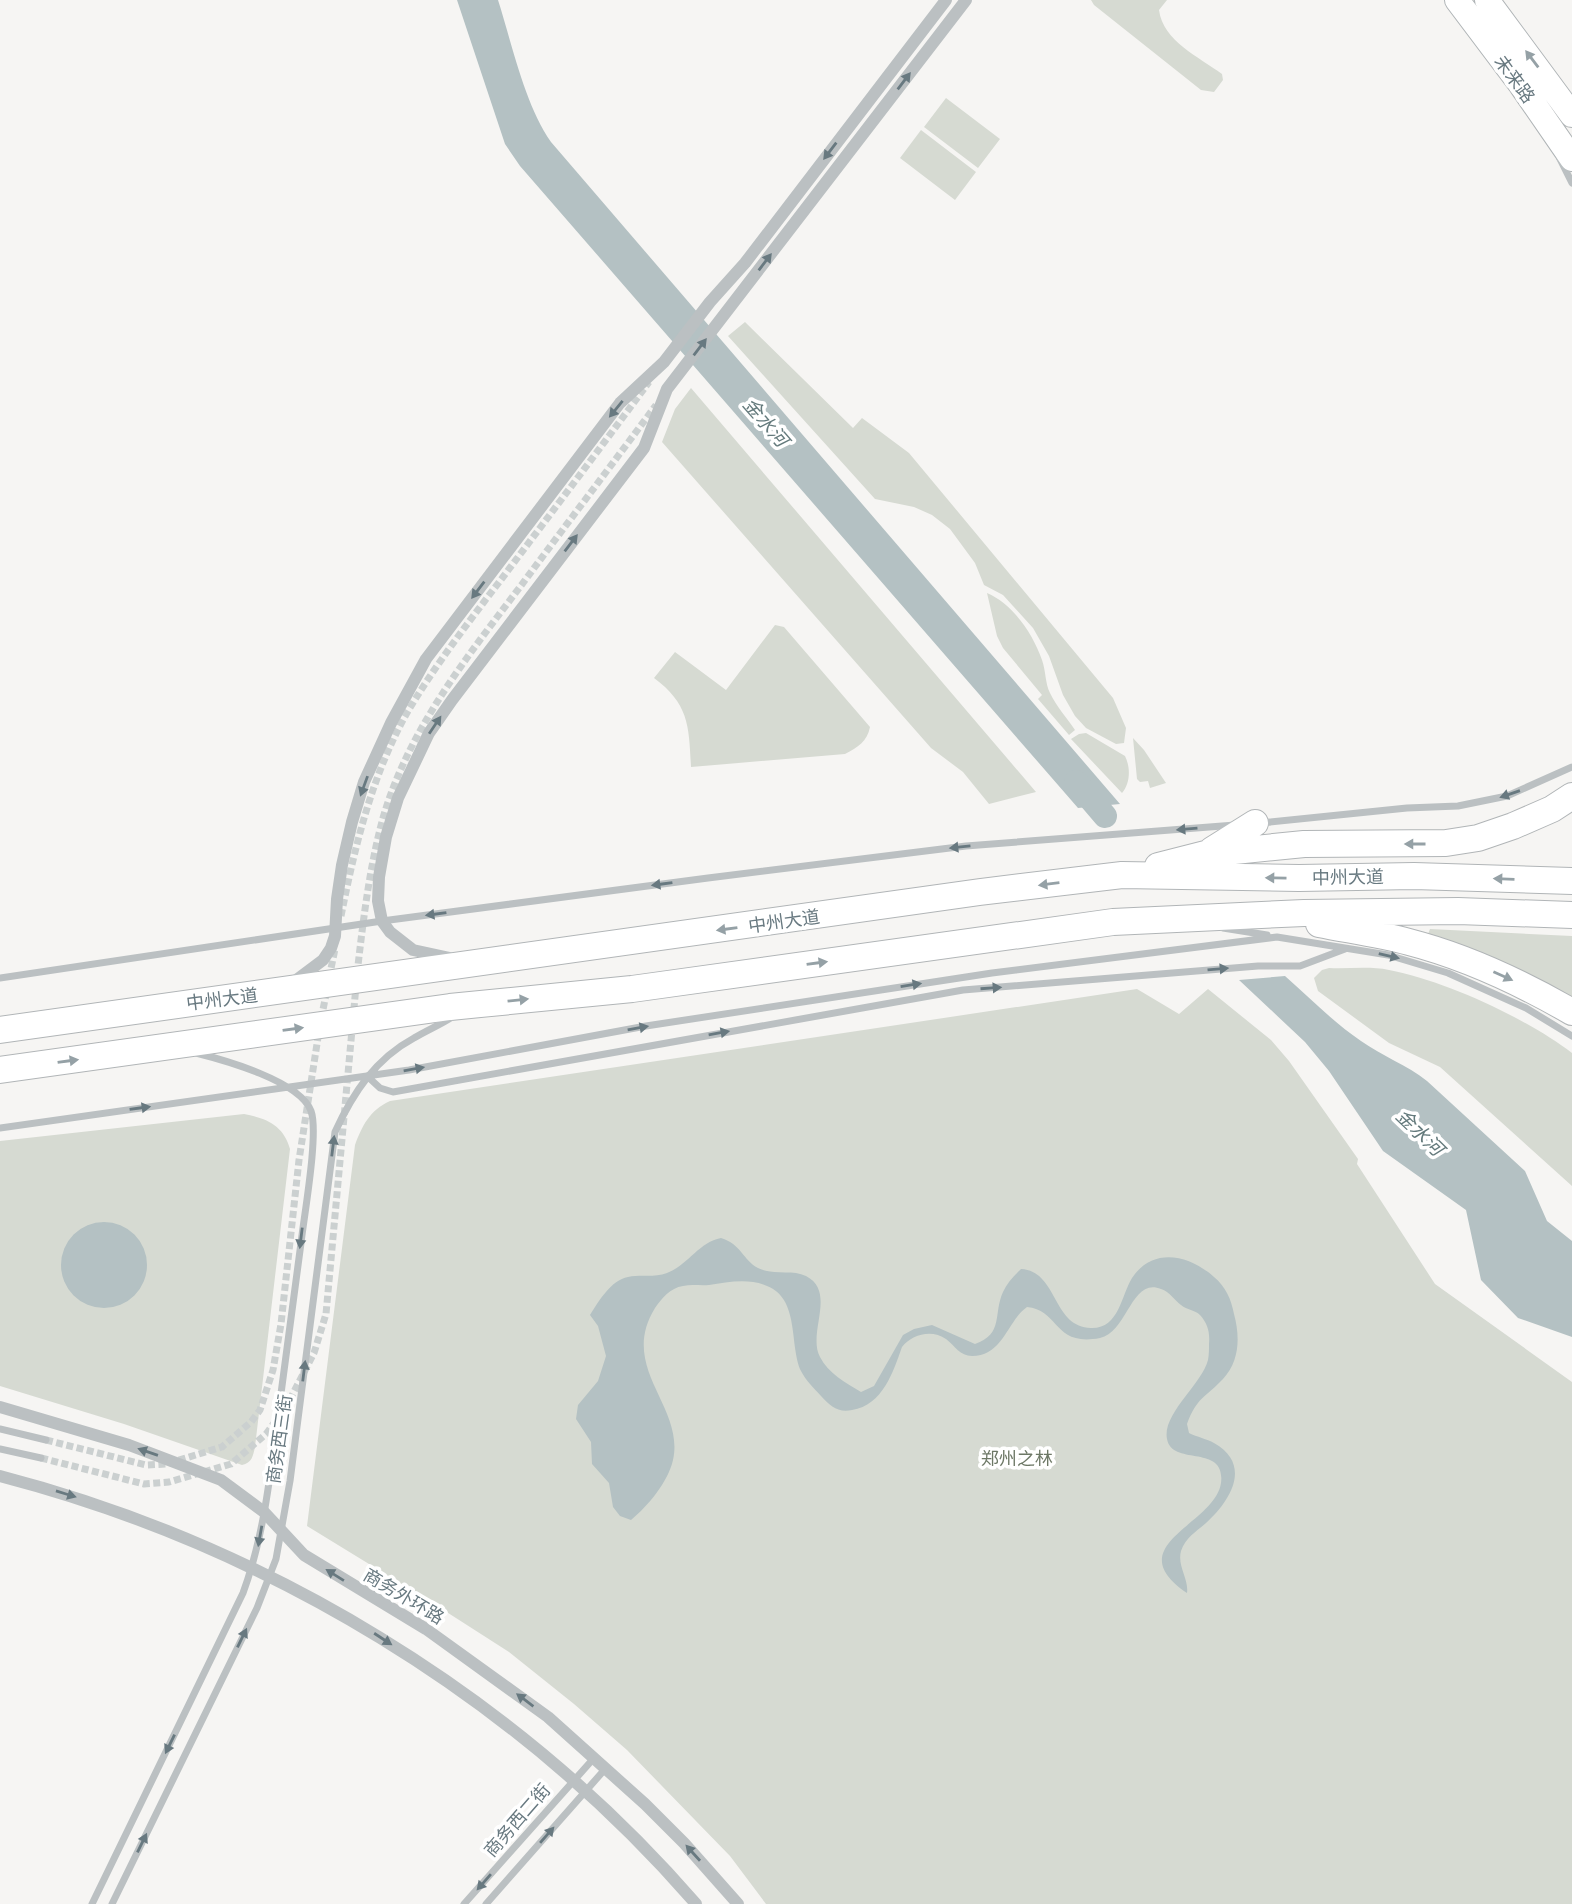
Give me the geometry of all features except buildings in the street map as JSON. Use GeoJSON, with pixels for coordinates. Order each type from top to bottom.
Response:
{"type":"FeatureCollection","features":[{"type":"Feature","properties":{"kind":"highway"},"geometry":{"type":"LineString","coordinates":[[1122,875],[1205,855],[1304,844],[1446,843],[1478,838],[1513,826],[1572,796]]}},
{"type":"Feature","properties":{"kind":"highway"},"geometry":{"type":"LineString","coordinates":[[1205,855],[1255,823]]}},
{"type":"Feature","properties":{"kind":"highway","name":"中州大道"},"geometry":{"type":"LineString","coordinates":[[0,1030],[980,892],[1122,875],[1299,878],[1414,876],[1572,881]]}},
{"type":"Feature","properties":{"kind":"highway","name":"中州大道"},"geometry":{"type":"LineString","coordinates":[[0,1070],[469,1005],[632,989],[1113,922],[1171,919],[1274,929],[1458,911],[1572,915]]}},
{"type":"Feature","properties":{"kind":"highway"},"geometry":{"type":"LineString","coordinates":[[1274,929],[1408,942],[1453,955],[1507,977],[1572,1012]]}},
{"type":"Feature","properties":{"kind":"highway"},"geometry":{"type":"LineString","coordinates":[[0,1021],[64,1020]]}},
{"type":"Feature","properties":{"kind":"main road","name":"未来路"},"geometry":{"type":"LineString","coordinates":[[1487,0],[1572,115]]}},
{"type":"Feature","properties":{"kind":"main road","name":"未来路"},"geometry":{"type":"LineString","coordinates":[[1461,1],[1572,159]]}},
{"type":"Feature","properties":{"kind":"street"},"geometry":{"type":"LineString","coordinates":[[283,991],[323,960],[331,948],[342,865],[364,782],[391,723],[426,659],[620,403],[664,362],[710,302],[745,263],[946,0]]}},
{"type":"Feature","properties":{"kind":"street"},"geometry":{"type":"LineString","coordinates":[[474,964],[413,950],[390,933],[382,921],[378,901],[379,877],[386,837],[398,798],[424,744],[452,701],[644,448],[667,389],[966,0]]}},
{"type":"Feature","properties":{"kind":"street"},"geometry":{"type":"LineString","coordinates":[[1539,111],[1572,183]]}},
{"type":"Feature","properties":{"kind":"street"},"geometry":{"type":"LineString","coordinates":[[0,978],[382,921],[966,846],[1407,808],[1458,806],[1507,796],[1572,767]]}},
{"type":"Feature","properties":{"kind":"street"},"geometry":{"type":"LineString","coordinates":[[0,1128],[367,1076],[646,1026],[992,973],[1180,948],[1274,929],[1347,949],[1388,955],[1478,985],[1526,1008],[1572,1036]]}},
{"type":"Feature","properties":{"kind":"street"},"geometry":{"type":"LineString","coordinates":[[367,1076],[380,1088],[393,1092],[963,990],[1258,966],[1300,966],[1347,949]]}},
{"type":"Feature","properties":{"kind":"street","name":"商务西三街"},"geometry":{"type":"LineString","coordinates":[[112,1904],[257,1608],[269,1578],[290,1481],[335,1132],[349,1101],[386,1056],[438,1027],[469,1005]]}},
{"type":"Feature","properties":{"kind":"street","name":"商务西三街"},"geometry":{"type":"LineString","coordinates":[[92,1904],[237,1604],[257,1556],[314,1130],[311,1110],[286,1087],[239,1065],[168,1046]]}},
{"type":"Feature","properties":{"kind":"street","name":"商务外环路"},"geometry":{"type":"LineString","coordinates":[[0,1407],[80,1429],[175,1461],[221,1480],[264,1511],[304,1555],[426,1629],[548,1717],[684,1843],[738,1904]]}},
{"type":"Feature","properties":{"kind":"street"},"geometry":{"type":"LineString","coordinates":[[0,1429],[46,1440]]}},
{"type":"Feature","properties":{"kind":"street"},"geometry":{"type":"LineString","coordinates":[[0,1448],[41,1458]]}},
{"type":"Feature","properties":{"kind":"street"},"geometry":{"type":"LineString","coordinates":[[0,1476],[60,1492],[149,1522],[196,1542],[370,1630],[528,1742],[661,1865],[696,1904]]}},
{"type":"Feature","properties":{"kind":"street","name":"商务西二街"},"geometry":{"type":"LineString","coordinates":[[464,1904],[594,1757]]}},
{"type":"Feature","properties":{"kind":"street","name":"商务西二街"},"geometry":{"type":"LineString","coordinates":[[486,1904],[606,1768]]}},
{"type":"Feature","properties":{"kind":"green space"},"geometry":{"type":"Polygon","coordinates":[[[1091,0],[1167,0],[1159,10],[1167,31],[1183,47],[1222,74],[1223,80],[1214,92],[1201,90],[1091,0]]]}},
{"type":"Feature","properties":{"kind":"green space"},"geometry":{"type":"Polygon","coordinates":[[[946,98],[1000,139],[978,168],[924,127],[946,98]]]}},
{"type":"Feature","properties":{"kind":"green space"},"geometry":{"type":"Polygon","coordinates":[[[921,130],[976,172],[955,200],[900,158],[921,130]]]}},
{"type":"Feature","properties":{"kind":"green space"},"geometry":{"type":"Polygon","coordinates":[[[745,322],[853,428],[862,418],[909,453],[1113,698],[1126,728],[1124,743],[1116,744],[1086,728],[1075,716],[1063,695],[1049,656],[1033,628],[1003,595],[984,585],[975,563],[950,529],[932,515],[914,507],[875,499],[728,336],[745,322]]]}},
{"type":"Feature","properties":{"kind":"green space"},"geometry":{"type":"Polygon","coordinates":[[[691,388],[1036,792],[989,804],[963,772],[931,748],[662,442],[675,409],[691,388]]]}},
{"type":"Feature","properties":{"kind":"green space"},"geometry":{"type":"Polygon","coordinates":[[[987,593],[1013,612],[1033,640],[1042,660],[1050,693],[1075,730],[1069,735],[1038,699],[1042,695],[1003,648],[997,636],[987,593]]]}},
{"type":"Feature","properties":{"kind":"green space"},"geometry":{"type":"Polygon","coordinates":[[[775,625],[784,627],[870,727],[867,737],[845,754],[691,767],[688,728],[681,707],[654,678],[675,652],[726,690],[775,625]]]}},
{"type":"Feature","properties":{"kind":"green space"},"geometry":{"type":"Polygon","coordinates":[[[1086,733],[1125,756],[1129,776],[1122,793],[1071,739],[1086,733]]]}},
{"type":"Feature","properties":{"kind":"green space"},"geometry":{"type":"Polygon","coordinates":[[[1133,738],[1166,783],[1150,788],[1148,781],[1140,782],[1137,779],[1133,738]]]}},
{"type":"Feature","properties":{"kind":"green space"},"geometry":{"type":"Polygon","coordinates":[[[1430,929],[1572,936],[1572,1001],[1428,934],[1430,929]]]}},
{"type":"Feature","properties":{"kind":"green space"},"geometry":{"type":"Polygon","coordinates":[[[1382,969],[1435,983],[1509,1014],[1572,1053],[1572,1186],[1440,1067],[1389,1043],[1318,991],[1314,978],[1322,970],[1382,969]]]}},
{"type":"Feature","properties":{"kind":"green space","name":"郑州之林"},"geometry":{"type":"Polygon","coordinates":[[[1137,989],[1179,1014],[1208,989],[1271,1040],[1289,1061],[1358,1159],[1357,1164],[1435,1284],[1572,1382],[1572,1904],[766,1904],[730,1856],[627,1750],[574,1704],[509,1652],[307,1526],[355,1145],[368,1119],[383,1105],[390,1101],[1137,989]]]}},
{"type":"Feature","properties":{"kind":"green space"},"geometry":{"type":"Polygon","coordinates":[[[244,1114],[273,1124],[284,1134],[290,1149],[255,1447],[250,1461],[242,1465],[124,1424],[0,1386],[0,1141],[244,1114]]]}},
{"type":"Feature","properties":{"kind":"water"},"geometry":{"type":"Polygon","coordinates":[[[457,0],[498,0],[526,92],[551,142],[1120,804],[1078,808],[520,166],[505,144],[457,0]]]}},
{"type":"Feature","properties":{"kind":"water"},"geometry":{"type":"Polygon","coordinates":[[[1285,976],[1351,1034],[1427,1081],[1525,1171],[1547,1221],[1572,1241],[1572,1337],[1518,1318],[1481,1280],[1466,1210],[1383,1151],[1329,1071],[1305,1042],[1239,980],[1285,976]]]}},
{"type":"Feature","properties":{"kind":"water"},"geometry":{"type":"Polygon","coordinates":[[[104,1222],[121,1225],[135,1234],[144,1248],[147,1265],[144,1282],[135,1296],[121,1305],[104,1308],[87,1305],[73,1296],[64,1282],[61,1265],[64,1248],[73,1234],[87,1225],[104,1222]]]}},
{"type":"Feature","properties":{"kind":"water"},"geometry":{"type":"Polygon","coordinates":[[[721,1238],[738,1248],[758,1268],[770,1272],[801,1274],[815,1283],[821,1302],[817,1336],[820,1357],[833,1373],[861,1392],[874,1386],[903,1335],[914,1329],[932,1325],[975,1344],[984,1340],[994,1329],[1005,1289],[1021,1269],[1033,1272],[1042,1279],[1069,1319],[1078,1325],[1091,1328],[1108,1323],[1118,1310],[1132,1278],[1150,1261],[1172,1257],[1194,1263],[1204,1269],[1222,1285],[1230,1298],[1238,1339],[1236,1356],[1229,1372],[1198,1403],[1187,1424],[1189,1433],[1226,1452],[1233,1462],[1235,1472],[1234,1483],[1223,1504],[1188,1538],[1181,1551],[1187,1593],[1168,1576],[1162,1561],[1165,1548],[1215,1498],[1221,1483],[1220,1471],[1215,1463],[1207,1459],[1178,1452],[1171,1447],[1167,1439],[1167,1429],[1170,1419],[1208,1360],[1209,1332],[1198,1313],[1183,1307],[1164,1290],[1151,1287],[1136,1298],[1109,1334],[1100,1338],[1073,1337],[1065,1333],[1046,1314],[1027,1307],[998,1344],[982,1354],[964,1354],[946,1339],[935,1334],[917,1336],[902,1347],[890,1377],[872,1402],[847,1411],[831,1406],[803,1375],[797,1360],[789,1312],[785,1301],[777,1292],[767,1286],[746,1281],[678,1287],[670,1291],[655,1308],[646,1330],[644,1349],[648,1368],[670,1422],[674,1440],[673,1460],[662,1485],[644,1508],[631,1520],[620,1516],[613,1507],[609,1483],[592,1464],[591,1442],[576,1419],[578,1405],[598,1381],[606,1356],[598,1326],[590,1315],[616,1282],[628,1277],[667,1273],[706,1244],[721,1238]]]}},
{"type":"Feature","properties":{"kind":"waterway","name":"金水河"},"geometry":{"type":"LineString","coordinates":[[1076,782],[1105,816]]}},
{"type":"Feature","properties":{"kind":"tunnel"},"geometry":{"type":"LineString","coordinates":[[341,916],[366,811],[384,760],[408,711],[454,642],[649,382]]}},
{"type":"Feature","properties":{"kind":"tunnel"},"geometry":{"type":"LineString","coordinates":[[357,974],[378,837],[407,755],[441,696],[479,641],[656,405]]}},
{"type":"Feature","properties":{"kind":"tunnel"},"geometry":{"type":"LineString","coordinates":[[329,978],[335,949]]}},
{"type":"Feature","properties":{"kind":"tunnel"},"geometry":{"type":"LineString","coordinates":[[41,1458],[144,1484],[169,1482],[231,1464],[266,1434],[286,1407],[314,1353],[326,1314],[356,986]]}},
{"type":"Feature","properties":{"kind":"tunnel"},"geometry":{"type":"LineString","coordinates":[[321,1019],[327,990]]}},
{"type":"Feature","properties":{"kind":"tunnel"},"geometry":{"type":"LineString","coordinates":[[46,1440],[146,1465],[166,1464],[222,1447],[251,1422],[260,1410],[273,1370],[281,1324],[299,1160],[319,1031]]}}]}
